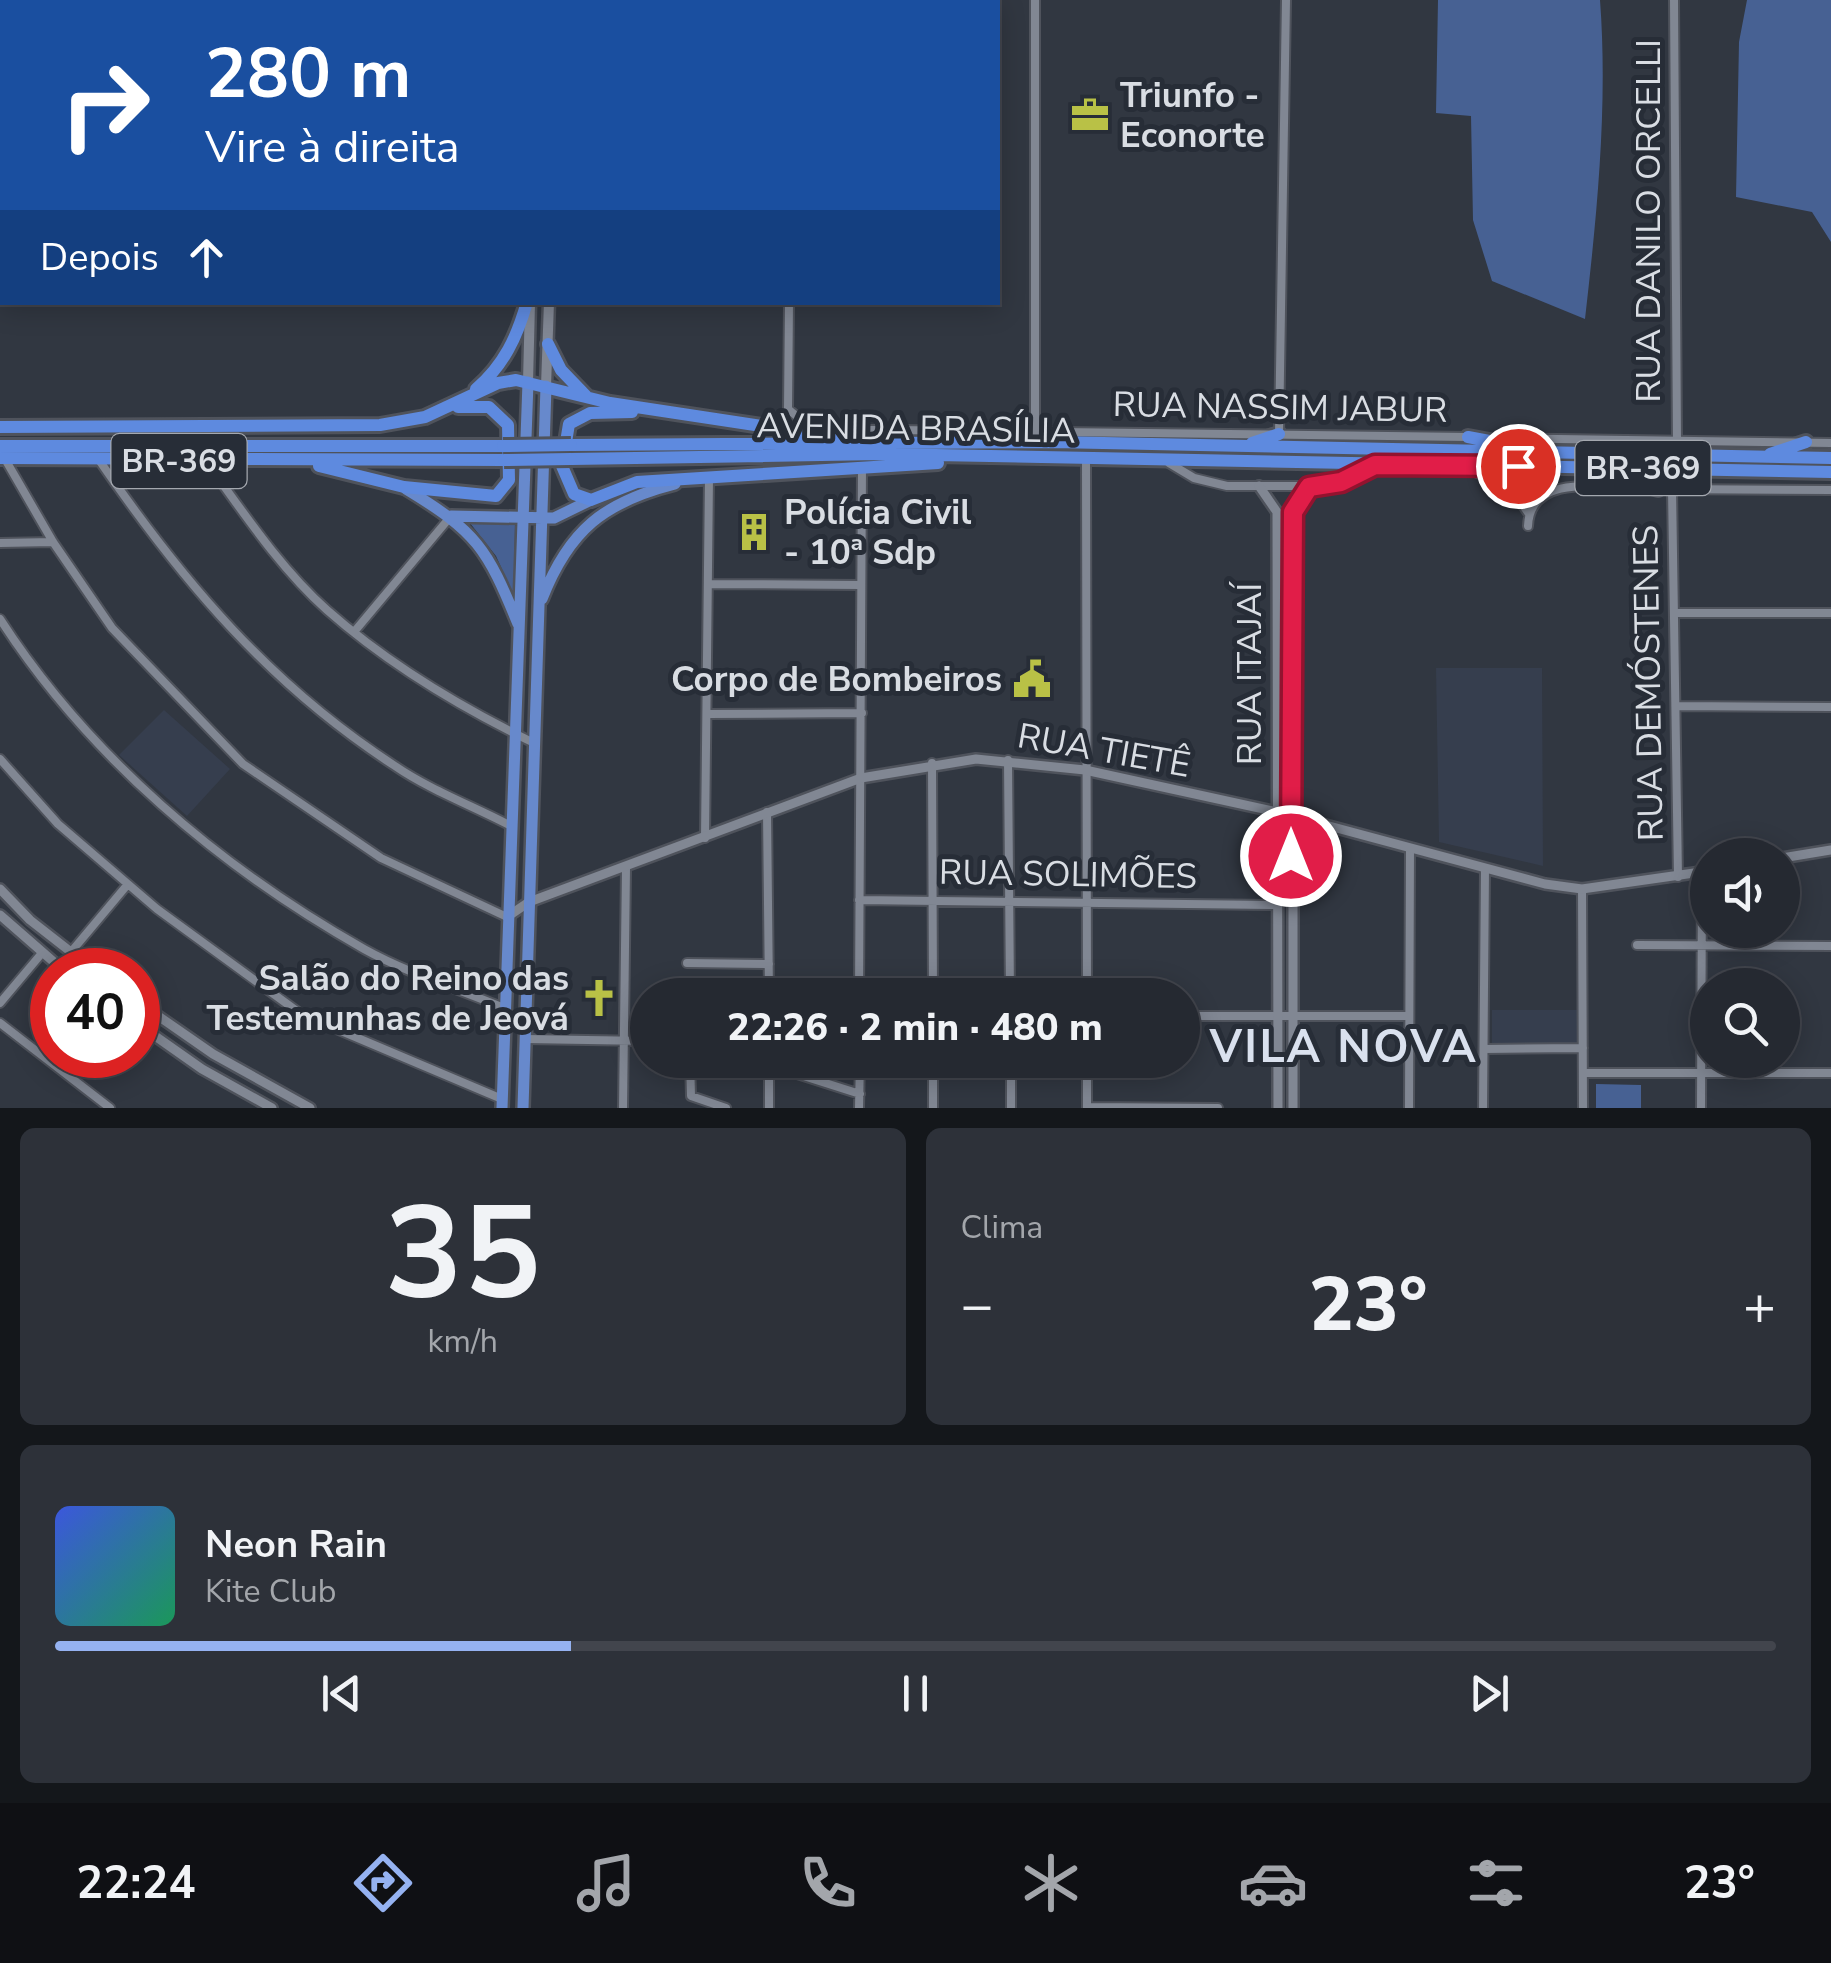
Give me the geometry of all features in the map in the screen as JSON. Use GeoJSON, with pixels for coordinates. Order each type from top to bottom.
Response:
{"type":"FeatureCollection","features":[{"type":"Feature","properties":{"kind":"highway"},"geometry":{"type":"LineString","coordinates":[[462,400],[504,359],[518,334],[527,305]]}},
{"type":"Feature","properties":{"kind":"highway"},"geometry":{"type":"LineString","coordinates":[[548,344],[562,370],[588,398]]}},
{"type":"Feature","properties":{"kind":"highway"},"geometry":{"type":"LineString","coordinates":[[446,408],[498,383],[528,382],[588,398],[866,442]]}},
{"type":"Feature","properties":{"kind":"highway"},"geometry":{"type":"LineString","coordinates":[[0,427],[380,425],[446,408],[481,405],[505,418],[510,434],[506,487],[488,498],[404,487],[292,461]]}},
{"type":"Feature","properties":{"kind":"highway"},"geometry":{"type":"LineString","coordinates":[[672,411],[590,413],[569,424],[564,436],[564,479],[574,494],[591,500],[624,484],[1015,458]]}},
{"type":"Feature","properties":{"kind":"highway"},"geometry":{"type":"LineString","coordinates":[[144,427],[228,447]]}},
{"type":"Feature","properties":{"kind":"highway"},"geometry":{"type":"LineString","coordinates":[[1234,447],[1280,434]]}},
{"type":"Feature","properties":{"kind":"highway"},"geometry":{"type":"LineString","coordinates":[[1468,437],[1538,450]]}},
{"type":"Feature","properties":{"kind":"highway","name":"AVENIDA BRASÍLIA"},"geometry":{"type":"LineString","coordinates":[[2,454],[99,460],[292,461],[866,442],[1538,450],[1831,458]]}},
{"type":"Feature","properties":{"kind":"highway"},"geometry":{"type":"LineString","coordinates":[[1761,458],[1806,442]]}},
{"type":"Feature","properties":{"kind":"highway","name":"AVENIDA BRASÍLIA"},"geometry":{"type":"LineString","coordinates":[[2,454],[228,447],[503,453]]}},
{"type":"Feature","properties":{"kind":"highway","name":"AVENIDA BRASÍLIA"},"geometry":{"type":"LineString","coordinates":[[571,452],[1831,472]]}},
{"type":"Feature","properties":{"kind":"highway"},"geometry":{"type":"LineString","coordinates":[[1583,466],[1665,489]]}},
{"type":"Feature","properties":{"kind":"main road"},"geometry":{"type":"LineString","coordinates":[[502,1106],[528,305]]}},
{"type":"Feature","properties":{"kind":"main road"},"geometry":{"type":"LineString","coordinates":[[523,1108],[549,305]]}},
{"type":"Feature","properties":{"kind":"main road"},"geometry":{"type":"LineString","coordinates":[[537,612],[558,560],[594,520],[632,497],[705,477]]}},
{"type":"Feature","properties":{"kind":"main road"},"geometry":{"type":"LineString","coordinates":[[404,487],[451,516],[483,547],[520,628]]}},
{"type":"Feature","properties":{"kind":"main road"},"geometry":{"type":"LineString","coordinates":[[451,516],[543,519],[566,515],[591,500]]}},
{"type":"Feature","properties":{"kind":"street"},"geometry":{"type":"LineString","coordinates":[[1035,0],[1035,432]]}},
{"type":"Feature","properties":{"kind":"street"},"geometry":{"type":"LineString","coordinates":[[1280,434],[1286,0]]}},
{"type":"Feature","properties":{"kind":"street","name":"RUA DANILO ORCELLI"},"geometry":{"type":"LineString","coordinates":[[1674,0],[1676,442]]}},
{"type":"Feature","properties":{"kind":"street"},"geometry":{"type":"LineString","coordinates":[[771,425],[788,408],[789,305]]}},
{"type":"Feature","properties":{"kind":"street"},"geometry":{"type":"LineString","coordinates":[[788,408],[800,420],[842,423],[856,430]]}},
{"type":"Feature","properties":{"kind":"street","name":"RUA NASSIM JABUR"},"geometry":{"type":"LineString","coordinates":[[788,429],[1831,443]]}},
{"type":"Feature","properties":{"kind":"street"},"geometry":{"type":"LineString","coordinates":[[2,454],[54,542],[112,628],[243,764],[380,858],[506,917]]}},
{"type":"Feature","properties":{"kind":"street"},"geometry":{"type":"LineString","coordinates":[[99,460],[215,616],[274,673],[397,768],[511,826]]}},
{"type":"Feature","properties":{"kind":"street"},"geometry":{"type":"LineString","coordinates":[[1086,460],[1087,978]]}},
{"type":"Feature","properties":{"kind":"street"},"geometry":{"type":"LineString","coordinates":[[1165,460],[1211,485],[1309,487],[1341,482],[1375,465]]}},
{"type":"Feature","properties":{"kind":"street"},"geometry":{"type":"LineString","coordinates":[[206,461],[256,530],[325,608],[400,666],[534,743]]}},
{"type":"Feature","properties":{"kind":"street"},"geometry":{"type":"LineString","coordinates":[[1454,465],[1500,480],[1529,514]]}},
{"type":"Feature","properties":{"kind":"street"},"geometry":{"type":"LineString","coordinates":[[859,978],[862,468]]}},
{"type":"Feature","properties":{"kind":"street"},"geometry":{"type":"LineString","coordinates":[[705,477],[705,839]]}},
{"type":"Feature","properties":{"kind":"street"},"geometry":{"type":"LineString","coordinates":[[1258,486],[1277,512],[1293,512],[1309,487]]}},
{"type":"Feature","properties":{"kind":"street"},"geometry":{"type":"LineString","coordinates":[[1528,526],[1529,514],[1540,497],[1556,488],[1831,490]]}},
{"type":"Feature","properties":{"kind":"street","name":"RUA DEMÓSTENES"},"geometry":{"type":"LineString","coordinates":[[1665,489],[1675,613],[1678,876]]}},
{"type":"Feature","properties":{"kind":"street","name":"RUA ITAJAÍ"},"geometry":{"type":"LineString","coordinates":[[1277,512],[1278,1108]]}},
{"type":"Feature","properties":{"kind":"street","name":"RUA ITAJAÍ"},"geometry":{"type":"LineString","coordinates":[[1293,512],[1290,816],[1294,1108]]}},
{"type":"Feature","properties":{"kind":"street"},"geometry":{"type":"LineString","coordinates":[[354,632],[451,516]]}},
{"type":"Feature","properties":{"kind":"street"},"geometry":{"type":"LineString","coordinates":[[0,543],[54,542]]}},
{"type":"Feature","properties":{"kind":"street"},"geometry":{"type":"LineString","coordinates":[[708,584],[861,585]]}},
{"type":"Feature","properties":{"kind":"street"},"geometry":{"type":"LineString","coordinates":[[1675,613],[1831,613]]}},
{"type":"Feature","properties":{"kind":"street"},"geometry":{"type":"LineString","coordinates":[[0,619],[86,732],[187,828],[366,950],[504,1008]]}},
{"type":"Feature","properties":{"kind":"street"},"geometry":{"type":"LineString","coordinates":[[1676,706],[1831,708]]}},
{"type":"Feature","properties":{"kind":"street"},"geometry":{"type":"LineString","coordinates":[[707,714],[862,713]]}},
{"type":"Feature","properties":{"kind":"street"},"geometry":{"type":"LineString","coordinates":[[0,759],[58,824],[128,884],[301,1014],[502,1106]]}},
{"type":"Feature","properties":{"kind":"street"},"geometry":{"type":"LineString","coordinates":[[1008,760],[1010,978]]}},
{"type":"Feature","properties":{"kind":"street","name":"RUA TIETÊ"},"geometry":{"type":"LineString","coordinates":[[506,917],[529,902],[862,778],[932,763],[1008,760],[1085,770],[1277,812],[1485,868],[1582,889],[1690,874]]}},
{"type":"Feature","properties":{"kind":"street"},"geometry":{"type":"LineString","coordinates":[[932,763],[933,978]]}},
{"type":"Feature","properties":{"kind":"street"},"geometry":{"type":"LineString","coordinates":[[767,812],[769,978]]}},
{"type":"Feature","properties":{"kind":"street"},"geometry":{"type":"LineString","coordinates":[[1409,1108],[1410,848]]}},
{"type":"Feature","properties":{"kind":"street"},"geometry":{"type":"LineString","coordinates":[[1800,855],[1831,850]]}},
{"type":"Feature","properties":{"kind":"street"},"geometry":{"type":"LineString","coordinates":[[623,1108],[626,868]]}},
{"type":"Feature","properties":{"kind":"street"},"geometry":{"type":"LineString","coordinates":[[1484,1108],[1485,868]]}},
{"type":"Feature","properties":{"kind":"street"},"geometry":{"type":"LineString","coordinates":[[74,948],[128,884]]}},
{"type":"Feature","properties":{"kind":"street"},"geometry":{"type":"LineString","coordinates":[[0,889],[30,920],[66,948]]}},
{"type":"Feature","properties":{"kind":"street"},"geometry":{"type":"LineString","coordinates":[[1582,889],[1583,1108]]}},
{"type":"Feature","properties":{"kind":"street","name":"RUA SOLIMÕES"},"geometry":{"type":"LineString","coordinates":[[859,900],[1276,905]]}},
{"type":"Feature","properties":{"kind":"street"},"geometry":{"type":"LineString","coordinates":[[0,915],[36,948]]}},
{"type":"Feature","properties":{"kind":"street"},"geometry":{"type":"LineString","coordinates":[[18,932],[30,920]]}},
{"type":"Feature","properties":{"kind":"street"},"geometry":{"type":"LineString","coordinates":[[1637,945],[1690,946]]}},
{"type":"Feature","properties":{"kind":"street"},"geometry":{"type":"LineString","coordinates":[[1800,946],[1831,946]]}},
{"type":"Feature","properties":{"kind":"street"},"geometry":{"type":"LineString","coordinates":[[687,964],[769,964]]}},
{"type":"Feature","properties":{"kind":"street"},"geometry":{"type":"LineString","coordinates":[[0,1003],[30,967]]}},
{"type":"Feature","properties":{"kind":"street"},"geometry":{"type":"LineString","coordinates":[[1200,1016],[1408,1016]]}},
{"type":"Feature","properties":{"kind":"street"},"geometry":{"type":"LineString","coordinates":[[160,1017],[213,1054],[310,1108]]}},
{"type":"Feature","properties":{"kind":"street"},"geometry":{"type":"LineString","coordinates":[[0,1023],[110,1108]]}},
{"type":"Feature","properties":{"kind":"street"},"geometry":{"type":"LineString","coordinates":[[160,1039],[202,1069],[272,1108]]}},
{"type":"Feature","properties":{"kind":"street"},"geometry":{"type":"LineString","coordinates":[[526,1040],[630,1041]]}},
{"type":"Feature","properties":{"kind":"street"},"geometry":{"type":"LineString","coordinates":[[1484,1049],[1583,1048]]}},
{"type":"Feature","properties":{"kind":"street"},"geometry":{"type":"LineString","coordinates":[[202,1069],[213,1054]]}},
{"type":"Feature","properties":{"kind":"street"},"geometry":{"type":"LineString","coordinates":[[1583,1073],[1690,1072]]}},
{"type":"Feature","properties":{"kind":"street"},"geometry":{"type":"LineString","coordinates":[[1800,1073],[1831,1073]]}},
{"type":"Feature","properties":{"kind":"street"},"geometry":{"type":"LineString","coordinates":[[690,1078],[691,1096],[726,1108]]}},
{"type":"Feature","properties":{"kind":"street"},"geometry":{"type":"LineString","coordinates":[[769,1078],[769,1108]]}},
{"type":"Feature","properties":{"kind":"street"},"geometry":{"type":"LineString","coordinates":[[813,1078],[860,1094]]}},
{"type":"Feature","properties":{"kind":"street"},"geometry":{"type":"LineString","coordinates":[[860,1078],[860,1108]]}},
{"type":"Feature","properties":{"kind":"street"},"geometry":{"type":"LineString","coordinates":[[933,1078],[933,1108]]}},
{"type":"Feature","properties":{"kind":"street"},"geometry":{"type":"LineString","coordinates":[[1011,1078],[1011,1108]]}},
{"type":"Feature","properties":{"kind":"street"},"geometry":{"type":"LineString","coordinates":[[1087,1078],[1087,1107],[1218,1108]]}},
{"type":"Feature","properties":{"kind":"street"},"geometry":{"type":"LineString","coordinates":[[1700,1078],[1700,1108]]}},
{"type":"Feature","properties":{"kind":"shaded area"},"geometry":{"type":"Polygon","coordinates":[[[1438,0],[1600,0],[1602,120],[1585,319],[1492,281],[1473,220],[1471,116],[1436,113],[1438,0]]]}},
{"type":"Feature","properties":{"kind":"shaded area"},"geometry":{"type":"Polygon","coordinates":[[[1747,0],[1831,0],[1831,242],[1812,212],[1736,197],[1739,42],[1747,0]]]}},
{"type":"Feature","properties":{"kind":"shaded area"},"geometry":{"type":"Polygon","coordinates":[[[466,518],[515,524],[514,596],[496,556],[466,518]]]}},
{"type":"Feature","properties":{"kind":"shaded area"},"geometry":{"type":"Polygon","coordinates":[[[1436,668],[1542,668],[1543,866],[1439,842],[1436,668]]]}},
{"type":"Feature","properties":{"kind":"shaded area"},"geometry":{"type":"Polygon","coordinates":[[[164,710],[230,769],[187,816],[119,755],[164,710]]]}},
{"type":"Feature","properties":{"kind":"shaded area"},"geometry":{"type":"Polygon","coordinates":[[[1492,1010],[1579,1010],[1578,1045],[1492,1046],[1492,1010]]]}},
{"type":"Feature","properties":{"kind":"shaded area"},"geometry":{"type":"Polygon","coordinates":[[[1596,1084],[1641,1085],[1641,1108],[1596,1108],[1596,1084]]]}},
{"type":"Feature","properties":{"kind":"place","name":"Triunfo - Econorte"},"geometry":{"type":"Point","coordinates":[1090,115]}},
{"type":"Feature","properties":{"kind":"place","name":"Polícia Civil - 10ª Sdp"},"geometry":{"type":"Point","coordinates":[754,532]}},
{"type":"Feature","properties":{"kind":"place","name":"Corpo de Bombeiros"},"geometry":{"type":"Point","coordinates":[1032,679]}},
{"type":"Feature","properties":{"kind":"place","name":"Salão do Reino das Testemunhas de Jeová"},"geometry":{"type":"Point","coordinates":[599,998]}},
{"type":"Feature","properties":{"kind":"district","name":"VILA NOVA"},"geometry":{"type":"Point","coordinates":[1344,1046]}},
{"type":"Feature","properties":{"kind":"route"},"geometry":{"type":"LineString","coordinates":[[1291,856],[1293,512],[1309,487],[1331,486],[1375,465],[1518,466]]}}]}
